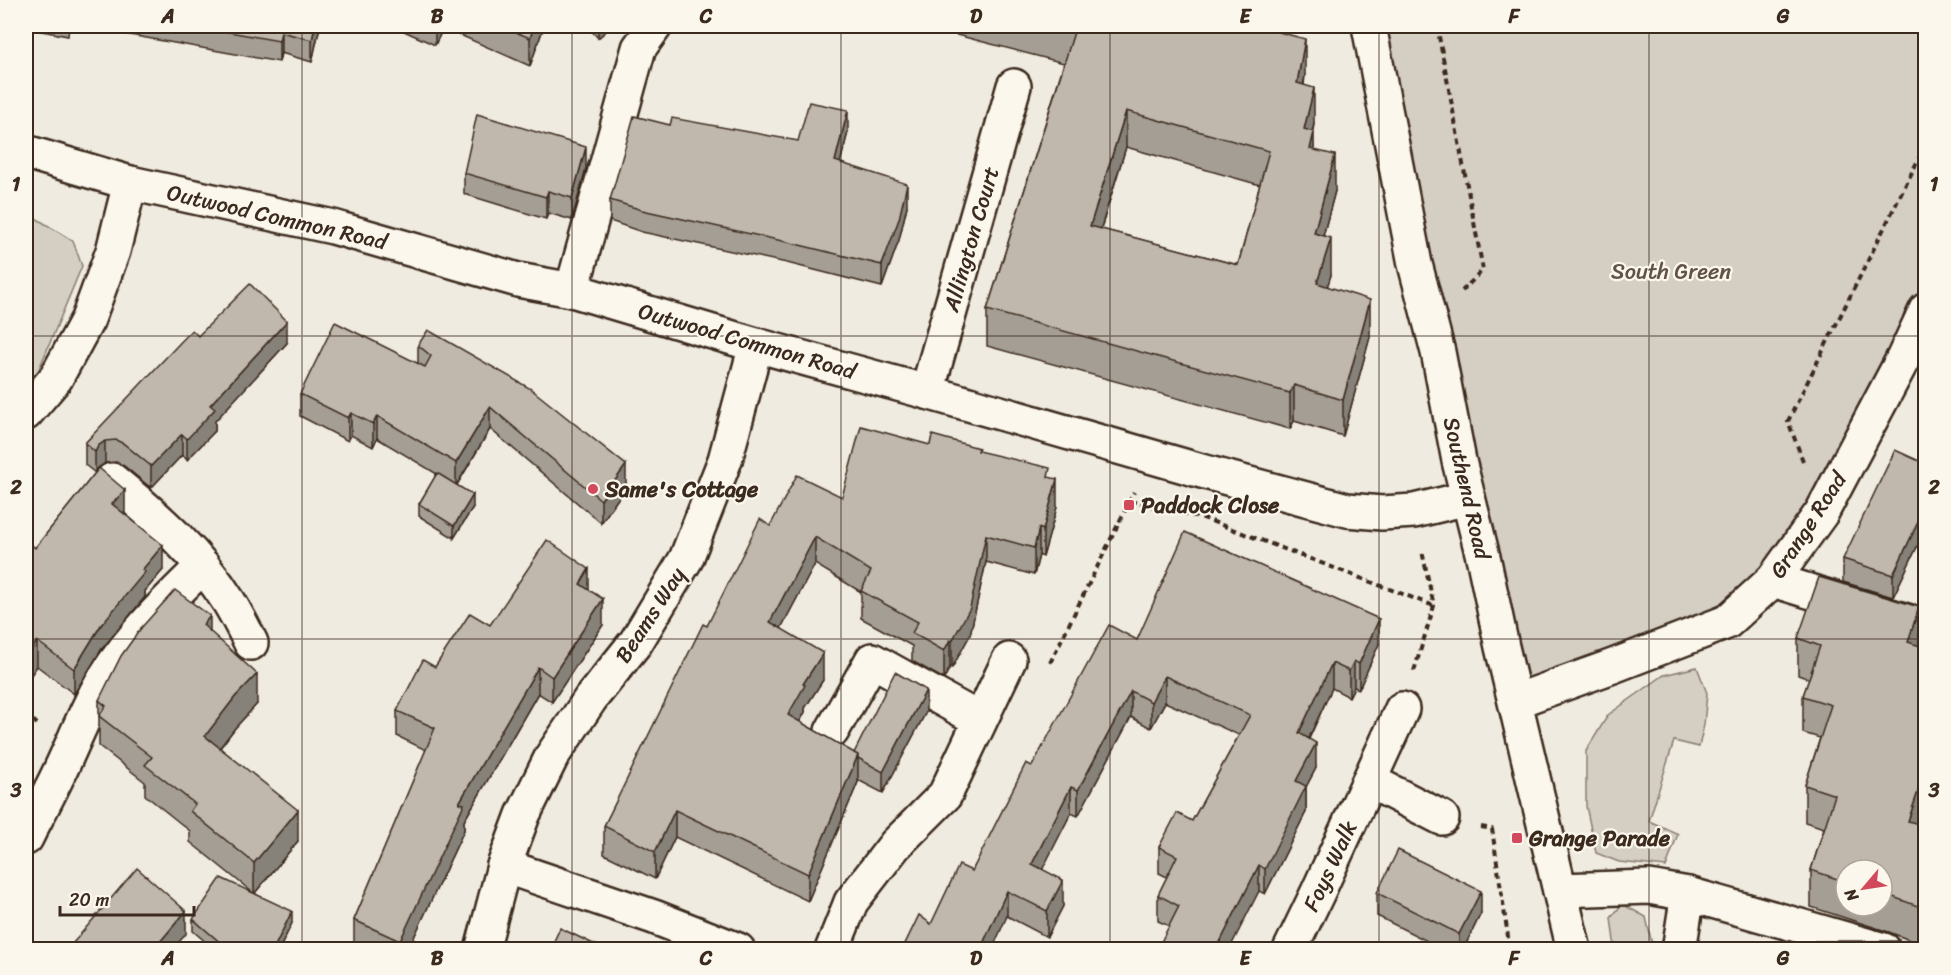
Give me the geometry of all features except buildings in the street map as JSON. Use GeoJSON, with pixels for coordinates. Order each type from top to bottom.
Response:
{"type":"FeatureCollection","features":[{"type":"Feature","properties":{"kind":"street"},"geometry":{"type":"LineString","coordinates":[[572,290],[639,48],[655,26]]}},
{"type":"Feature","properties":{"kind":"street","name":"Southend Road"},"geometry":{"type":"LineString","coordinates":[[1369,26],[1415,264],[1438,352],[1459,461],[1485,561],[1502,646],[1574,950]]}},
{"type":"Feature","properties":{"kind":"street","name":"Allington Court"},"geometry":{"type":"LineString","coordinates":[[927,392],[1014,86]]}},
{"type":"Feature","properties":{"kind":"street","name":"Outwood Common Road"},"geometry":{"type":"LineString","coordinates":[[26,152],[130,183],[333,227],[518,280],[572,290],[756,345],[1347,510],[1382,513],[1414,511],[1468,498]]}},
{"type":"Feature","properties":{"kind":"street"},"geometry":{"type":"LineString","coordinates":[[26,414],[56,378],[88,320],[113,251],[130,183]]}},
{"type":"Feature","properties":{"kind":"street","name":"Grange Road"},"geometry":{"type":"LineString","coordinates":[[1516,701],[1727,622],[1773,580],[1822,513],[1903,359],[1926,310]]}},
{"type":"Feature","properties":{"kind":"street","name":"Beams Way"},"geometry":{"type":"LineString","coordinates":[[482,950],[504,866],[523,815],[552,756],[591,698],[636,642],[686,559],[724,460],[756,345]]}},
{"type":"Feature","properties":{"kind":"street"},"geometry":{"type":"LineString","coordinates":[[112,480],[175,535],[203,566],[229,602],[251,643]]}},
{"type":"Feature","properties":{"kind":"street"},"geometry":{"type":"LineString","coordinates":[[26,838],[105,677],[152,617],[203,566]]}},
{"type":"Feature","properties":{"kind":"street"},"geometry":{"type":"LineString","coordinates":[[1773,580],[1926,627]]}},
{"type":"Feature","properties":{"kind":"street"},"geometry":{"type":"LineString","coordinates":[[832,731],[872,660],[980,720]]}},
{"type":"Feature","properties":{"kind":"street"},"geometry":{"type":"LineString","coordinates":[[832,950],[850,902],[895,845],[945,795],[1009,660]]}},
{"type":"Feature","properties":{"kind":"street","name":"Foys Walk"},"geometry":{"type":"LineString","coordinates":[[1290,950],[1402,709]]}},
{"type":"Feature","properties":{"kind":"street"},"geometry":{"type":"LineString","coordinates":[[1370,781],[1442,818]]}},
{"type":"Feature","properties":{"kind":"street"},"geometry":{"type":"LineString","coordinates":[[504,866],[654,917],[738,950]]}},
{"type":"Feature","properties":{"kind":"street"},"geometry":{"type":"LineString","coordinates":[[1560,890],[1649,887],[1688,894],[1884,950]]}},
{"type":"Feature","properties":{"kind":"street"},"geometry":{"type":"LineString","coordinates":[[1679,950],[1688,894]]}},
{"type":"Feature","properties":{"kind":"path"},"geometry":{"type":"LineString","coordinates":[[1430,323],[1483,270],[1437,26]]}},
{"type":"Feature","properties":{"kind":"path"},"geometry":{"type":"LineString","coordinates":[[1822,513],[1788,421],[1926,144]]}},
{"type":"Feature","properties":{"kind":"path"},"geometry":{"type":"LineString","coordinates":[[1009,660],[1046,672],[1151,456]]}},
{"type":"Feature","properties":{"kind":"path"},"geometry":{"type":"LineString","coordinates":[[1130,501],[1203,518],[1434,606]]}},
{"type":"Feature","properties":{"kind":"path"},"geometry":{"type":"LineString","coordinates":[[1402,709],[1434,606],[1414,511]]}},
{"type":"Feature","properties":{"kind":"path"},"geometry":{"type":"LineString","coordinates":[[1442,818],[1492,829],[1510,950]]}},
{"type":"Feature","properties":{"kind":"green space","name":"South Green"},"geometry":{"type":"Polygon","coordinates":[[[1369,26],[1925,26],[1925,310],[1840,480],[1727,622],[1516,701],[1369,26]]]}},
{"type":"Feature","properties":{"kind":"green space"},"geometry":{"type":"Polygon","coordinates":[[[26,212],[73,241],[82,266],[34,381],[26,390],[26,212]]]}},
{"type":"Feature","properties":{"kind":"green space"},"geometry":{"type":"Polygon","coordinates":[[[1697,667],[1707,693],[1699,747],[1674,741],[1649,821],[1678,834],[1666,867],[1619,862],[1596,853],[1586,806],[1586,751],[1608,715],[1664,675],[1697,667]]]}},
{"type":"Feature","properties":{"kind":"green space"},"geometry":{"type":"Polygon","coordinates":[[[1622,904],[1646,917],[1653,949],[1615,949],[1611,918],[1622,904]]]}},
{"type":"Feature","properties":{"kind":"place","name":"Same's Cottage"},"geometry":{"type":"Point","coordinates":[593,489]}},
{"type":"Feature","properties":{"kind":"place","name":"Paddock Close"},"geometry":{"type":"Point","coordinates":[1129,505]}},
{"type":"Feature","properties":{"kind":"place","name":"Grange Parade"},"geometry":{"type":"Point","coordinates":[1517,838]}}]}
